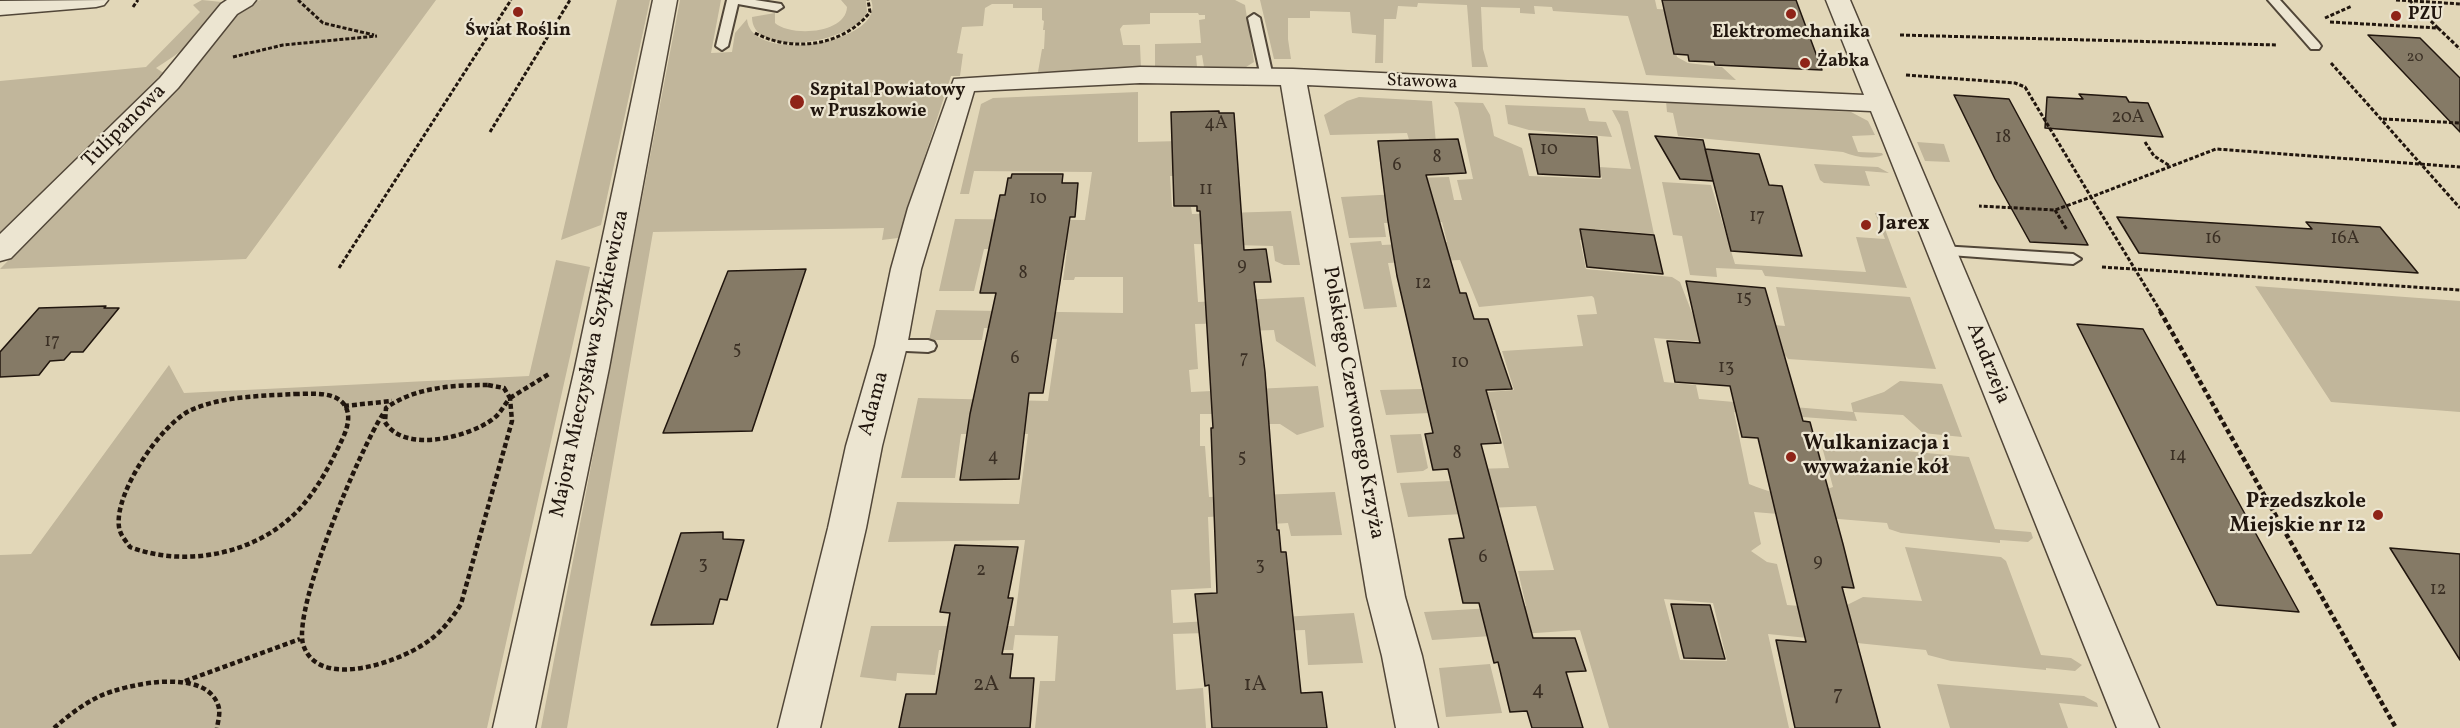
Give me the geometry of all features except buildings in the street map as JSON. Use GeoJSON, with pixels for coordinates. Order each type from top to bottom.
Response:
{"type":"FeatureCollection","features":[{"type":"Feature","properties":{"kind":"street"},"geometry":{"type":"LineString","coordinates":[[0,8],[96,0]]}},
{"type":"Feature","properties":{"kind":"street","name":"Tulipanowa"},"geometry":{"type":"LineString","coordinates":[[0,251],[169,83],[229,9],[244,0]]}},
{"type":"Feature","properties":{"kind":"street","name":"Majora Mieczysława Szyłkiewicza"},"geometry":{"type":"LineString","coordinates":[[514,728],[592,368],[665,0]]}},
{"type":"Feature","properties":{"kind":"street","name":"Andrzeja"},"geometry":{"type":"LineString","coordinates":[[1838,0],[2138,728]]}},
{"type":"Feature","properties":{"kind":"street","name":"Stawowa"},"geometry":{"type":"LineString","coordinates":[[963,84],[1140,75],[1280,77],[1881,104]]}},
{"type":"Feature","properties":{"kind":"street","name":"Polskiego Czerwonego Krzyża"},"geometry":{"type":"LineString","coordinates":[[1280,77],[1386,597],[1402,656],[1417,728]]}},
{"type":"Feature","properties":{"kind":"street","name":"Adama"},"geometry":{"type":"LineString","coordinates":[[798,728],[848,528],[864,446],[891,346],[898,302],[920,218],[963,84]]}},
{"type":"Feature","properties":{"kind":"lane"},"geometry":{"type":"LineString","coordinates":[[722,46],[733,0],[777,8]]}},
{"type":"Feature","properties":{"kind":"lane"},"geometry":{"type":"LineString","coordinates":[[2274,0],[2315,46]]}},
{"type":"Feature","properties":{"kind":"lane","name":"Polskiego Czerwonego Krzyża"},"geometry":{"type":"LineString","coordinates":[[1254,18],[1280,77]]}},
{"type":"Feature","properties":{"kind":"lane"},"geometry":{"type":"LineString","coordinates":[[1941,250],[2073,259]]}},
{"type":"Feature","properties":{"kind":"lane"},"geometry":{"type":"LineString","coordinates":[[891,346],[928,346]]}},
{"type":"Feature","properties":{"kind":"path"},"geometry":{"type":"LineString","coordinates":[[133,7],[138,0]]}},
{"type":"Feature","properties":{"kind":"path"},"geometry":{"type":"LineString","coordinates":[[224,60],[283,45],[377,36],[323,23],[298,0]]}},
{"type":"Feature","properties":{"kind":"path"},"geometry":{"type":"LineString","coordinates":[[339,268],[511,0]]}},
{"type":"Feature","properties":{"kind":"path"},"geometry":{"type":"LineString","coordinates":[[490,132],[570,0]]}},
{"type":"Feature","properties":{"kind":"path"},"geometry":{"type":"LineString","coordinates":[[758,4],[749,18],[754,32],[772,41],[798,44],[827,40],[852,30],[868,17],[871,8],[868,0]]}},
{"type":"Feature","properties":{"kind":"path"},"geometry":{"type":"LineString","coordinates":[[2396,0],[2460,4]]}},
{"type":"Feature","properties":{"kind":"path"},"geometry":{"type":"LineString","coordinates":[[2410,1],[2460,49]]}},
{"type":"Feature","properties":{"kind":"path"},"geometry":{"type":"LineString","coordinates":[[2352,6],[2317,21],[2438,28]]}},
{"type":"Feature","properties":{"kind":"path"},"geometry":{"type":"LineString","coordinates":[[1900,35],[2315,46],[2460,208]]}},
{"type":"Feature","properties":{"kind":"path"},"geometry":{"type":"LineString","coordinates":[[1898,74],[2015,82],[2025,87],[2133,269],[2140,275],[2396,728]]}},
{"type":"Feature","properties":{"kind":"path"},"geometry":{"type":"LineString","coordinates":[[2381,119],[2460,123]]}},
{"type":"Feature","properties":{"kind":"path"},"geometry":{"type":"LineString","coordinates":[[2145,142],[2154,156],[2171,166]]}},
{"type":"Feature","properties":{"kind":"path"},"geometry":{"type":"LineString","coordinates":[[1979,206],[2055,210],[2216,149],[2460,167]]}},
{"type":"Feature","properties":{"kind":"path"},"geometry":{"type":"LineString","coordinates":[[2073,259],[2078,264],[2086,266],[2460,290]]}},
{"type":"Feature","properties":{"kind":"path"},"geometry":{"type":"LineString","coordinates":[[344,406],[393,401],[439,389],[479,386],[499,386],[514,405],[512,421],[461,604],[455,615],[438,634],[421,647],[394,661],[370,668],[346,670],[315,661],[304,649],[300,639],[301,624],[334,516],[373,429],[393,401]]}},
{"type":"Feature","properties":{"kind":"path"},"geometry":{"type":"LineString","coordinates":[[316,394],[333,398],[343,403],[344,406],[348,412],[349,425],[325,476],[300,511],[262,539],[218,554],[158,557],[130,547],[124,539],[118,526],[121,505],[134,478],[167,426],[180,416],[216,402],[277,395],[316,394]]}},
{"type":"Feature","properties":{"kind":"path"},"geometry":{"type":"LineString","coordinates":[[383,414],[390,429],[403,437],[420,440],[441,439],[483,425],[501,413],[510,398]]}},
{"type":"Feature","properties":{"kind":"path"},"geometry":{"type":"LineString","coordinates":[[183,681],[300,639]]}},
{"type":"Feature","properties":{"kind":"path"},"geometry":{"type":"LineString","coordinates":[[54,728],[73,711],[101,695],[138,684],[166,680],[183,681],[212,694],[221,704],[221,716],[217,728]]}},
{"type":"Feature","properties":{"kind":"shaded area"},"geometry":{"type":"Polygon","coordinates":[[[202,0],[222,2],[223,7],[192,41],[156,68],[168,76],[0,240],[0,81],[146,67],[200,12],[193,5],[202,0]]]}},
{"type":"Feature","properties":{"kind":"shaded area"},"geometry":{"type":"Polygon","coordinates":[[[261,0],[436,0],[246,259],[0,269],[108,158],[244,3],[261,0]]]}},
{"type":"Feature","properties":{"kind":"shaded area"},"geometry":{"type":"Polygon","coordinates":[[[617,0],[650,0],[601,225],[561,240],[617,0]]]}},
{"type":"Feature","properties":{"kind":"shaded area","name":"Szpital Powiatowy w Pruszkowie"},"geometry":{"type":"Polygon","coordinates":[[[680,0],[721,0],[711,53],[732,52],[735,33],[747,19],[754,34],[770,42],[792,45],[817,43],[840,37],[859,27],[871,15],[871,0],[1235,0],[1245,5],[1254,62],[1246,67],[1204,67],[1202,55],[1196,56],[1197,67],[1155,68],[1155,44],[1201,43],[1199,20],[1205,19],[1205,15],[1150,13],[1150,24],[1123,25],[1120,29],[1123,45],[1140,45],[1141,68],[1038,72],[1042,49],[1044,49],[1045,30],[1043,30],[1042,8],[1013,8],[1013,4],[992,4],[985,8],[983,26],[962,27],[957,53],[963,54],[960,76],[951,76],[898,238],[882,240],[884,228],[653,232],[567,728],[541,728],[680,0]]]}},
{"type":"Feature","properties":{"kind":"shaded area"},"geometry":{"type":"Polygon","coordinates":[[[841,0],[866,0],[867,12],[858,23],[824,39],[785,42],[768,39],[756,30],[752,17],[775,13],[775,23],[793,30],[828,28],[838,23],[844,16],[847,7],[841,0]]]}},
{"type":"Feature","properties":{"kind":"shaded area"},"geometry":{"type":"Polygon","coordinates":[[[1260,0],[1655,0],[1657,9],[1740,14],[1670,27],[1677,57],[1688,63],[1722,67],[1736,80],[1646,75],[1628,16],[1553,11],[1552,7],[1534,6],[1535,14],[1520,13],[1520,8],[1481,7],[1483,49],[1488,67],[1472,67],[1467,5],[1418,3],[1417,7],[1398,6],[1396,19],[1384,19],[1383,63],[1375,63],[1376,35],[1352,33],[1350,12],[1310,11],[1310,18],[1288,18],[1291,59],[1274,59],[1260,0]]]}},
{"type":"Feature","properties":{"kind":"shaded area"},"geometry":{"type":"Polygon","coordinates":[[[1138,92],[1138,142],[1181,141],[1189,176],[1170,176],[1172,207],[1191,207],[1192,214],[1291,211],[1300,265],[1284,265],[1275,261],[1273,246],[1194,244],[1198,302],[1304,297],[1316,367],[1276,341],[1274,330],[1245,331],[1243,323],[1195,324],[1198,369],[1189,370],[1191,392],[1318,386],[1324,427],[1297,435],[1280,424],[1250,424],[1248,414],[1200,414],[1200,446],[1205,446],[1209,497],[1335,492],[1342,535],[1291,536],[1288,523],[1256,525],[1254,514],[1208,517],[1211,588],[1171,590],[1173,623],[1354,613],[1363,663],[1308,665],[1305,630],[1173,634],[1176,690],[1203,688],[1206,728],[1035,728],[1040,681],[1055,681],[1058,636],[1015,635],[1013,650],[939,650],[935,675],[897,673],[896,681],[860,677],[871,626],[1014,626],[1025,540],[888,542],[897,502],[1019,504],[1028,434],[961,434],[955,478],[901,478],[918,398],[1048,401],[1057,339],[1021,339],[1022,329],[984,328],[982,340],[929,340],[936,310],[1123,313],[1123,277],[1075,277],[1074,280],[1063,280],[1067,250],[984,249],[974,291],[939,291],[955,219],[1085,220],[1092,172],[974,171],[969,194],[960,194],[981,104],[993,98],[1138,92]]]}},
{"type":"Feature","properties":{"kind":"shaded area"},"geometry":{"type":"Polygon","coordinates":[[[1359,97],[1432,101],[1436,143],[1410,143],[1407,133],[1330,135],[1324,115],[1347,101],[1359,97]]]}},
{"type":"Feature","properties":{"kind":"shaded area"},"geometry":{"type":"Polygon","coordinates":[[[1666,101],[1851,112],[1868,121],[1875,135],[1852,136],[1858,152],[1882,153],[1883,155],[1863,157],[1843,152],[1678,136],[1673,113],[1667,112],[1666,101]]]}},
{"type":"Feature","properties":{"kind":"shaded area"},"geometry":{"type":"Polygon","coordinates":[[[1454,102],[1483,103],[1490,115],[1494,136],[1522,148],[1529,176],[1602,179],[1599,167],[1631,169],[1620,125],[1612,110],[1628,111],[1654,234],[1595,229],[1595,240],[1580,240],[1586,269],[1672,277],[1680,282],[1694,318],[1785,326],[1776,287],[1910,297],[1936,369],[1788,359],[1786,356],[1734,352],[1731,344],[1654,338],[1664,382],[1696,385],[1699,399],[1853,412],[1851,403],[1884,392],[1900,381],[1942,384],[1962,437],[1923,433],[1903,415],[1854,412],[1857,421],[1734,412],[1749,484],[1772,492],[1791,495],[1810,494],[1833,487],[1821,443],[1969,457],[1995,529],[2031,532],[2033,538],[2028,542],[2000,540],[2000,543],[1901,533],[1889,529],[1887,523],[1754,512],[1761,544],[1751,551],[1767,562],[1777,564],[1787,605],[1839,609],[1863,597],[1922,601],[1905,547],[2001,557],[2006,561],[2041,655],[2071,658],[2082,665],[2075,671],[1951,661],[1928,655],[1926,650],[1768,634],[1789,728],[1609,728],[1580,630],[1432,640],[1424,612],[1526,606],[1518,571],[1554,570],[1536,506],[1463,509],[1463,514],[1408,517],[1400,483],[1476,480],[1474,469],[1509,468],[1495,410],[1386,415],[1380,390],[1422,389],[1425,397],[1514,390],[1502,351],[1583,346],[1577,315],[1597,314],[1592,296],[1479,307],[1460,260],[1388,263],[1397,307],[1364,309],[1350,243],[1381,241],[1382,245],[1447,242],[1442,222],[1384,223],[1386,237],[1349,238],[1341,197],[1418,193],[1415,178],[1449,177],[1454,200],[1462,200],[1457,180],[1473,179],[1458,108],[1454,102]],[[1664,599],[1680,660],[1727,661],[1713,603],[1664,599]]]}},
{"type":"Feature","properties":{"kind":"shaded area"},"geometry":{"type":"Polygon","coordinates":[[[1505,105],[1585,108],[1589,121],[1606,122],[1612,137],[1529,130],[1508,124],[1505,105]]]}},
{"type":"Feature","properties":{"kind":"shaded area"},"geometry":{"type":"Polygon","coordinates":[[[1917,142],[1944,144],[1950,162],[1925,161],[1917,142]]]}},
{"type":"Feature","properties":{"kind":"shaded area"},"geometry":{"type":"Polygon","coordinates":[[[1814,164],[1878,167],[1889,173],[1865,171],[1870,186],[1824,183],[1820,180],[1814,164]]]}},
{"type":"Feature","properties":{"kind":"shaded area"},"geometry":{"type":"Polygon","coordinates":[[[1662,182],[1711,185],[1735,264],[1866,272],[1856,237],[1885,239],[1875,213],[1879,213],[1907,288],[1765,276],[1762,270],[1716,268],[1717,277],[1690,275],[1682,236],[1673,235],[1662,182]]]}},
{"type":"Feature","properties":{"kind":"shaded area"},"geometry":{"type":"Polygon","coordinates":[[[556,260],[590,267],[487,728],[0,728],[0,555],[31,554],[169,365],[184,393],[529,376],[556,260]]]}},
{"type":"Feature","properties":{"kind":"shaded area"},"geometry":{"type":"Polygon","coordinates":[[[2255,286],[2460,301],[2460,412],[2331,402],[2255,286]]]}},
{"type":"Feature","properties":{"kind":"shaded area"},"geometry":{"type":"Polygon","coordinates":[[[1421,434],[1428,468],[1423,471],[1397,473],[1390,435],[1421,434]]]}},
{"type":"Feature","properties":{"kind":"shaded area"},"geometry":{"type":"Polygon","coordinates":[[[1490,664],[1502,713],[1446,717],[1439,668],[1490,664]]]}},
{"type":"Feature","properties":{"kind":"shaded area"},"geometry":{"type":"Polygon","coordinates":[[[1937,684],[2084,696],[2097,703],[2098,707],[2059,703],[2068,728],[1950,728],[1937,684]]]}},
{"type":"Feature","properties":{"kind":"place","name":"Świat Roślin"},"geometry":{"type":"Point","coordinates":[518,12]}},
{"type":"Feature","properties":{"kind":"place","name":"Elektromechanika"},"geometry":{"type":"Point","coordinates":[1791,14]}},
{"type":"Feature","properties":{"kind":"place","name":"PZU"},"geometry":{"type":"Point","coordinates":[2396,16]}},
{"type":"Feature","properties":{"kind":"place","name":"Żabka"},"geometry":{"type":"Point","coordinates":[1805,63]}},
{"type":"Feature","properties":{"kind":"place","name":"Szpital Powiatowy w Pruszkowie"},"geometry":{"type":"Point","coordinates":[797,102]}},
{"type":"Feature","properties":{"kind":"place","name":"Jarex"},"geometry":{"type":"Point","coordinates":[1866,225]}},
{"type":"Feature","properties":{"kind":"place","name":"Wulkanizacja i wyważanie kół"},"geometry":{"type":"Point","coordinates":[1791,457]}},
{"type":"Feature","properties":{"kind":"place","name":"Przedszkole Miejskie nr 12"},"geometry":{"type":"Point","coordinates":[2378,515]}}]}
